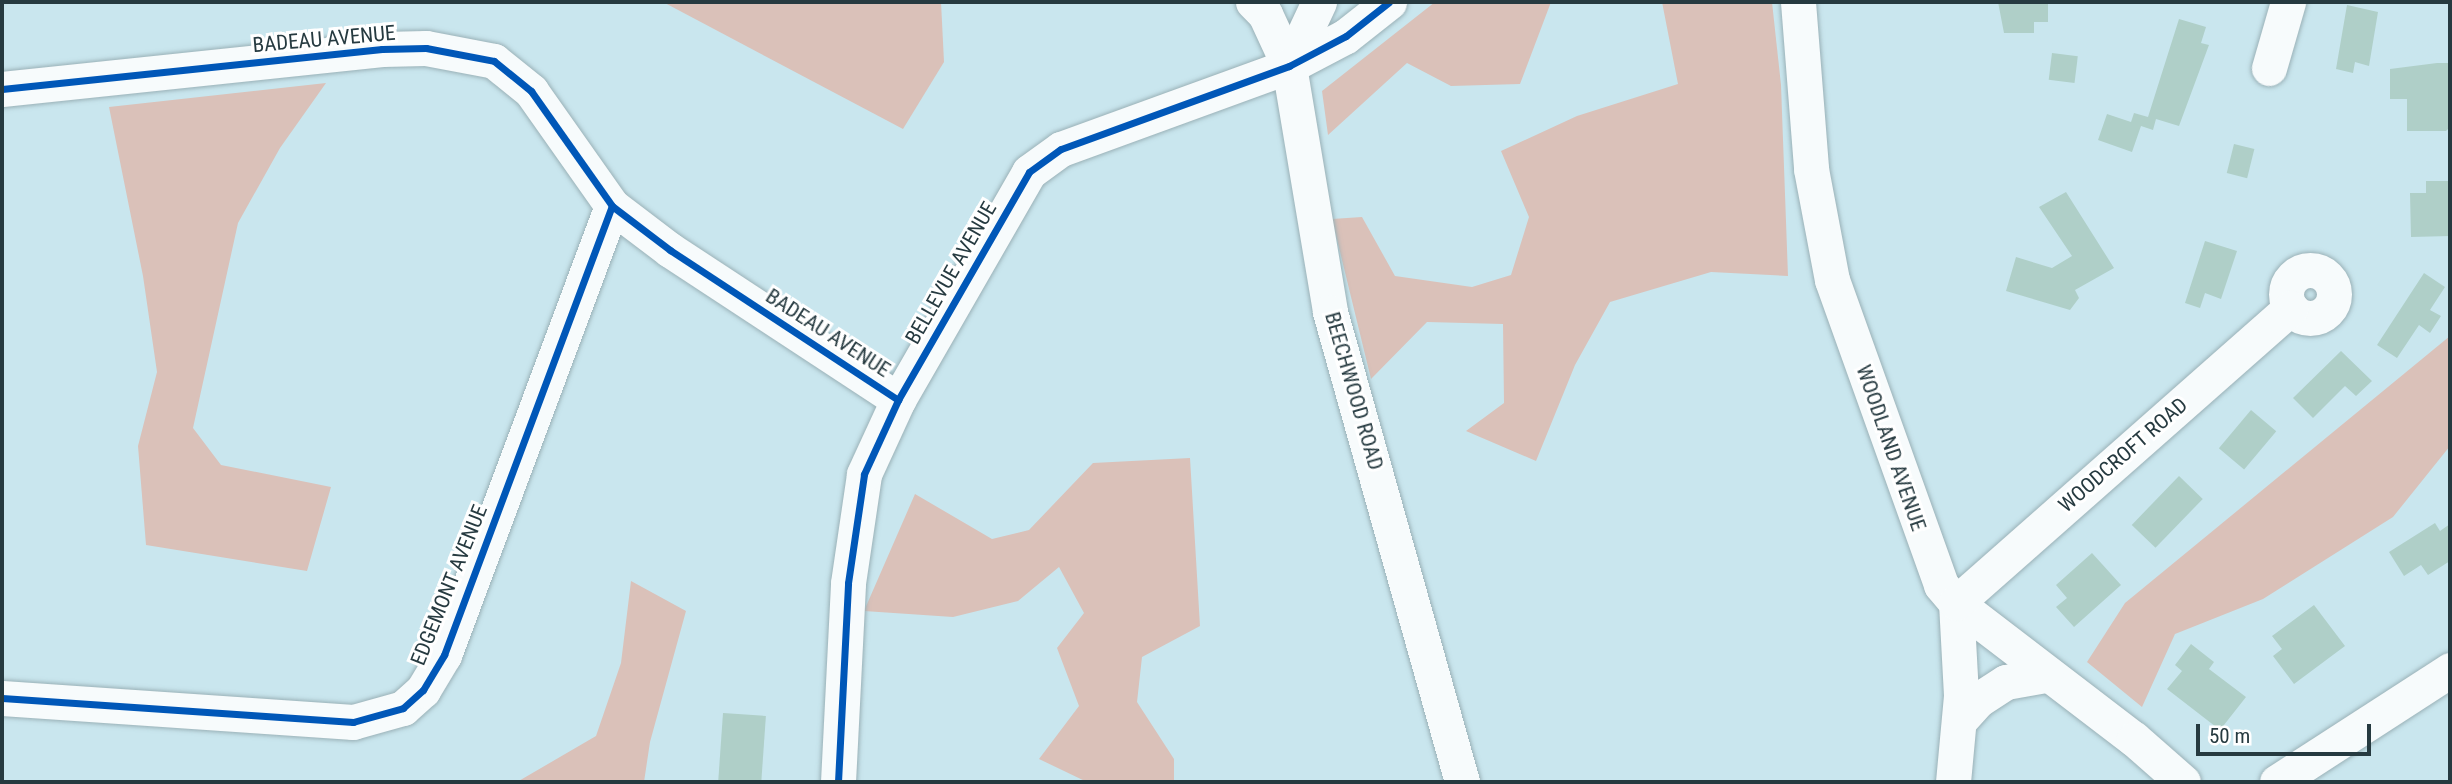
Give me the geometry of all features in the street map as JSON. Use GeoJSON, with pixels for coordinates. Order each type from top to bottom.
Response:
{"type":"FeatureCollection","features":[{"type":"Feature","properties":{"kind":"street","name":"BEECHWOOD ROAD"},"geometry":{"type":"LineString","coordinates":[[1253,2],[1265,14],[1289,66],[1330,312],[1462,782]]}},
{"type":"Feature","properties":{"kind":"street"},"geometry":{"type":"LineString","coordinates":[[1289,66],[1319,2]]}},
{"type":"Feature","properties":{"kind":"street","name":"BELLEVUE AVENUE"},"geometry":{"type":"LineString","coordinates":[[838,782],[848,583],[864,474],[898,400],[1030,172],[1062,149],[1289,66],[1346,36],[1389,2]]}},
{"type":"Feature","properties":{"kind":"street","name":"WOODLAND AVENUE"},"geometry":{"type":"LineString","coordinates":[[1798,2],[1811,169],[1832,280],[1932,567],[1956,604],[2045,675],[2134,739],[2183,782]]}},
{"type":"Feature","properties":{"kind":"street"},"geometry":{"type":"LineString","coordinates":[[2269,68],[2288,2]]}},
{"type":"Feature","properties":{"kind":"street","name":"BADEAU AVENUE"},"geometry":{"type":"LineString","coordinates":[[2,89],[382,49],[464,52],[494,61],[522,81],[612,206],[670,250],[898,400]]}},
{"type":"Feature","properties":{"kind":"street","name":"EDGEMONT AVENUE"},"geometry":{"type":"LineString","coordinates":[[2,698],[353,722],[403,708],[423,690],[444,655],[612,206]]}},
{"type":"Feature","properties":{"kind":"street","name":"WOODCROFT ROAD"},"geometry":{"type":"LineString","coordinates":[[1956,604],[2291,308]]}},
{"type":"Feature","properties":{"kind":"street"},"geometry":{"type":"LineString","coordinates":[[1953,782],[1960,719],[1956,604]]}},
{"type":"Feature","properties":{"kind":"street"},"geometry":{"type":"LineString","coordinates":[[2277,782],[2450,670]]}},
{"type":"Feature","properties":{"kind":"street"},"geometry":{"type":"LineString","coordinates":[[1960,719],[2006,682],[2045,675]]}},
{"type":"Feature","properties":{"kind":"shaded area"},"geometry":{"type":"Polygon","coordinates":[[[663,2],[941,2],[944,62],[903,129],[663,2]]]}},
{"type":"Feature","properties":{"kind":"shaded area"},"geometry":{"type":"Polygon","coordinates":[[[1435,2],[1551,2],[1520,84],[1451,86],[1407,63],[1328,135],[1322,91],[1435,2]]]}},
{"type":"Feature","properties":{"kind":"shaded area"},"geometry":{"type":"Polygon","coordinates":[[[1662,2],[1772,2],[1781,85],[1788,276],[1711,272],[1610,302],[1575,365],[1536,461],[1466,431],[1504,403],[1503,324],[1427,322],[1371,379],[1332,219],[1362,217],[1395,276],[1472,287],[1511,275],[1529,217],[1501,151],[1577,116],[1678,84],[1662,2]]]}},
{"type":"Feature","properties":{"kind":"shaded area"},"geometry":{"type":"Polygon","coordinates":[[[326,83],[280,148],[238,223],[193,428],[221,465],[331,487],[307,571],[146,545],[138,446],[157,372],[143,276],[109,107],[326,83]]]}},
{"type":"Feature","properties":{"kind":"shaded area"},"geometry":{"type":"Polygon","coordinates":[[[2450,336],[2450,446],[2393,517],[2263,599],[2175,634],[2142,707],[2087,662],[2125,603],[2450,336]]]}},
{"type":"Feature","properties":{"kind":"shaded area"},"geometry":{"type":"Polygon","coordinates":[[[1190,458],[1200,626],[1142,657],[1137,702],[1174,759],[1174,782],[1087,782],[1039,759],[1079,706],[1057,648],[1084,613],[1059,567],[1018,601],[953,617],[864,611],[915,494],[992,539],[1029,530],[1093,463],[1190,458]]]}},
{"type":"Feature","properties":{"kind":"shaded area"},"geometry":{"type":"Polygon","coordinates":[[[631,581],[686,611],[650,742],[644,782],[517,782],[596,736],[621,663],[631,581]]]}},
{"type":"Feature","properties":{"kind":"building"},"geometry":{"type":"Polygon","coordinates":[[[1998,2],[2048,2],[2048,22],[2034,22],[2034,33],[2004,33],[1998,2]]]}},
{"type":"Feature","properties":{"kind":"building"},"geometry":{"type":"Polygon","coordinates":[[[2347,5],[2378,12],[2369,66],[2355,62],[2353,73],[2336,69],[2347,5]]]}},
{"type":"Feature","properties":{"kind":"building"},"geometry":{"type":"Polygon","coordinates":[[[2179,19],[2206,27],[2201,43],[2209,45],[2179,126],[2156,119],[2153,130],[2141,126],[2132,152],[2098,140],[2107,114],[2131,122],[2134,113],[2148,117],[2179,19]]]}},
{"type":"Feature","properties":{"kind":"building"},"geometry":{"type":"Polygon","coordinates":[[[2052,53],[2078,56],[2075,83],[2049,80],[2052,53]]]}},
{"type":"Feature","properties":{"kind":"building"},"geometry":{"type":"Polygon","coordinates":[[[2450,63],[2450,127],[2446,131],[2407,131],[2407,99],[2390,99],[2390,69],[2450,63]]]}},
{"type":"Feature","properties":{"kind":"building"},"geometry":{"type":"Polygon","coordinates":[[[2234,144],[2254,149],[2247,178],[2227,173],[2234,144]]]}},
{"type":"Feature","properties":{"kind":"building"},"geometry":{"type":"Polygon","coordinates":[[[2426,181],[2449,181],[2450,236],[2411,237],[2410,193],[2426,193],[2426,181]]]}},
{"type":"Feature","properties":{"kind":"building"},"geometry":{"type":"Polygon","coordinates":[[[2066,192],[2114,268],[2075,290],[2079,298],[2070,310],[2006,291],[2016,257],[2052,268],[2072,256],[2039,207],[2066,192]]]}},
{"type":"Feature","properties":{"kind":"building"},"geometry":{"type":"Polygon","coordinates":[[[2205,241],[2237,251],[2221,299],[2205,293],[2200,308],[2185,303],[2205,241]]]}},
{"type":"Feature","properties":{"kind":"building"},"geometry":{"type":"Polygon","coordinates":[[[2424,273],[2445,287],[2430,310],[2441,316],[2430,333],[2419,325],[2397,358],[2377,345],[2424,273]]]}},
{"type":"Feature","properties":{"kind":"building"},"geometry":{"type":"Polygon","coordinates":[[[2341,351],[2372,381],[2356,396],[2345,386],[2313,418],[2293,398],[2341,351]]]}},
{"type":"Feature","properties":{"kind":"building"},"geometry":{"type":"Polygon","coordinates":[[[2251,410],[2276,431],[2244,470],[2219,448],[2251,410]]]}},
{"type":"Feature","properties":{"kind":"building"},"geometry":{"type":"Polygon","coordinates":[[[2179,476],[2203,499],[2156,548],[2132,525],[2179,476]]]}},
{"type":"Feature","properties":{"kind":"building"},"geometry":{"type":"Polygon","coordinates":[[[2435,523],[2440,531],[2450,524],[2450,561],[2428,575],[2421,565],[2404,576],[2389,552],[2435,523]]]}},
{"type":"Feature","properties":{"kind":"building"},"geometry":{"type":"Polygon","coordinates":[[[2092,553],[2121,585],[2074,627],[2056,607],[2067,598],[2056,585],[2092,553]]]}},
{"type":"Feature","properties":{"kind":"building"},"geometry":{"type":"Polygon","coordinates":[[[2314,605],[2345,646],[2294,684],[2273,656],[2282,649],[2272,636],[2314,605]]]}},
{"type":"Feature","properties":{"kind":"building"},"geometry":{"type":"Polygon","coordinates":[[[2191,644],[2214,662],[2209,669],[2246,697],[2220,730],[2167,689],[2182,671],[2175,665],[2191,644]]]}},
{"type":"Feature","properties":{"kind":"building"},"geometry":{"type":"Polygon","coordinates":[[[723,713],[766,716],[761,782],[718,782],[723,713]]]}},
{"type":"Feature","properties":{"kind":"cycle path"},"geometry":{"type":"LineString","coordinates":[[838,782],[848,583],[864,474],[898,400],[1029,172],[1061,149],[1289,66],[1346,36],[1389,2]]}},
{"type":"Feature","properties":{"kind":"cycle path"},"geometry":{"type":"LineString","coordinates":[[2,89],[382,49],[426,48],[494,61],[531,91],[612,206],[670,250],[898,400]]}},
{"type":"Feature","properties":{"kind":"cycle path"},"geometry":{"type":"LineString","coordinates":[[2,698],[353,722],[403,708],[423,690],[444,655],[612,206]]}}]}
